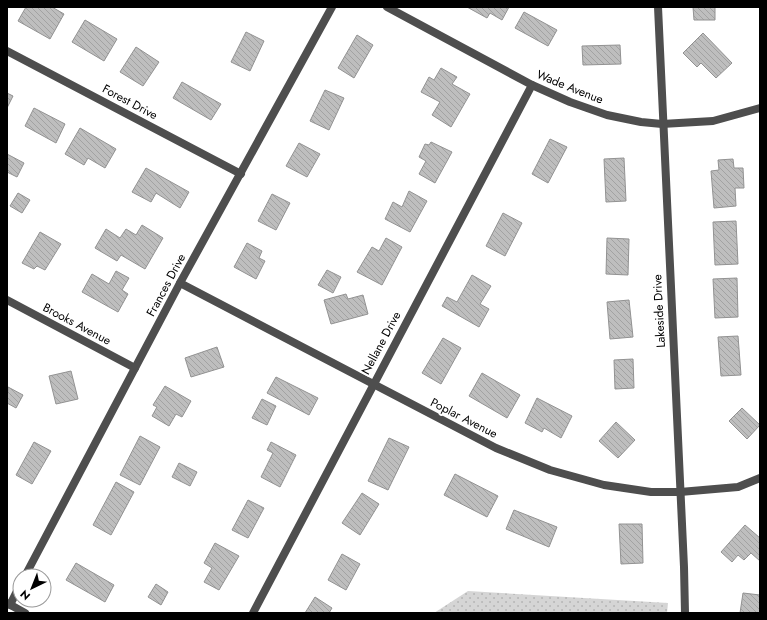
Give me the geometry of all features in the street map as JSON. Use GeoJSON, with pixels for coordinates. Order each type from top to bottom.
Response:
{"type":"FeatureCollection","features":[{"type":"Feature","properties":{"kind":"street","name":"Frances Drive"},"geometry":{"type":"LineString","coordinates":[[29,568],[180,283],[332,7]]}},
{"type":"Feature","properties":{"kind":"street","name":"Wade Avenue"},"geometry":{"type":"LineString","coordinates":[[387,7],[532,86],[570,102],[607,115],[641,122],[662,124],[713,121],[760,108]]}},
{"type":"Feature","properties":{"kind":"street","name":"Lakeside Drive"},"geometry":{"type":"LineString","coordinates":[[658,7],[662,124],[685,613]]}},
{"type":"Feature","properties":{"kind":"street","name":"Forest Drive"},"geometry":{"type":"LineString","coordinates":[[7,51],[241,174]]}},
{"type":"Feature","properties":{"kind":"street","name":"Nellane Drive"},"geometry":{"type":"LineString","coordinates":[[253,613],[532,86]]}},
{"type":"Feature","properties":{"kind":"street","name":"Poplar Avenue"},"geometry":{"type":"LineString","coordinates":[[180,283],[496,448],[550,470],[604,485],[651,492],[680,492],[738,487],[760,478]]}},
{"type":"Feature","properties":{"kind":"street","name":"Brooks Avenue"},"geometry":{"type":"LineString","coordinates":[[7,300],[135,368]]}},
{"type":"Feature","properties":{"kind":"street"},"geometry":{"type":"LineString","coordinates":[[8,604],[25,613]]}},
{"type":"Feature","properties":{"kind":"shaded area"},"geometry":{"type":"Polygon","coordinates":[[[468,591],[668,603],[667,613],[434,613],[468,591]]]}},
{"type":"Feature","properties":{"kind":"building"},"geometry":{"type":"Polygon","coordinates":[[[26,7],[52,7],[64,14],[50,39],[18,21],[26,7]]]}},
{"type":"Feature","properties":{"kind":"building"},"geometry":{"type":"Polygon","coordinates":[[[467,7],[509,7],[502,20],[490,13],[487,18],[467,7]]]}},
{"type":"Feature","properties":{"kind":"building"},"geometry":{"type":"Polygon","coordinates":[[[693,7],[715,7],[715,20],[694,20],[693,7]]]}},
{"type":"Feature","properties":{"kind":"building"},"geometry":{"type":"Polygon","coordinates":[[[524,12],[557,30],[548,46],[515,28],[524,12]]]}},
{"type":"Feature","properties":{"kind":"building"},"geometry":{"type":"Polygon","coordinates":[[[85,20],[117,39],[104,61],[72,42],[85,20]]]}},
{"type":"Feature","properties":{"kind":"building"},"geometry":{"type":"Polygon","coordinates":[[[246,32],[264,41],[250,71],[231,62],[246,32]]]}},
{"type":"Feature","properties":{"kind":"building"},"geometry":{"type":"Polygon","coordinates":[[[703,33],[732,63],[716,78],[701,63],[697,67],[683,53],[703,33]]]}},
{"type":"Feature","properties":{"kind":"building"},"geometry":{"type":"Polygon","coordinates":[[[357,35],[373,45],[354,78],[338,68],[357,35]]]}},
{"type":"Feature","properties":{"kind":"building"},"geometry":{"type":"Polygon","coordinates":[[[620,45],[621,64],[583,65],[582,46],[620,45]]]}},
{"type":"Feature","properties":{"kind":"building"},"geometry":{"type":"Polygon","coordinates":[[[136,47],[159,62],[143,86],[120,72],[136,47]]]}},
{"type":"Feature","properties":{"kind":"building"},"geometry":{"type":"Polygon","coordinates":[[[441,68],[457,77],[452,84],[470,94],[451,127],[432,115],[440,102],[421,92],[429,77],[434,80],[441,68]]]}},
{"type":"Feature","properties":{"kind":"building"},"geometry":{"type":"Polygon","coordinates":[[[182,82],[221,104],[211,120],[173,98],[182,82]]]}},
{"type":"Feature","properties":{"kind":"building"},"geometry":{"type":"Polygon","coordinates":[[[325,90],[344,98],[329,130],[310,121],[325,90]]]}},
{"type":"Feature","properties":{"kind":"building"},"geometry":{"type":"Polygon","coordinates":[[[7,93],[13,96],[7,108],[7,93]]]}},
{"type":"Feature","properties":{"kind":"building"},"geometry":{"type":"Polygon","coordinates":[[[34,108],[65,124],[56,143],[25,126],[34,108]]]}},
{"type":"Feature","properties":{"kind":"building"},"geometry":{"type":"Polygon","coordinates":[[[80,128],[116,149],[105,168],[88,158],[84,165],[65,154],[80,128]]]}},
{"type":"Feature","properties":{"kind":"building"},"geometry":{"type":"Polygon","coordinates":[[[550,139],[567,147],[548,183],[532,174],[550,139]]]}},
{"type":"Feature","properties":{"kind":"building"},"geometry":{"type":"Polygon","coordinates":[[[431,142],[452,152],[435,183],[419,174],[426,161],[419,157],[425,144],[429,145],[431,142]]]}},
{"type":"Feature","properties":{"kind":"building"},"geometry":{"type":"Polygon","coordinates":[[[299,143],[320,154],[307,177],[286,166],[299,143]]]}},
{"type":"Feature","properties":{"kind":"building"},"geometry":{"type":"Polygon","coordinates":[[[7,154],[24,163],[17,177],[7,172],[7,154]]]}},
{"type":"Feature","properties":{"kind":"building"},"geometry":{"type":"Polygon","coordinates":[[[624,158],[626,201],[606,202],[604,159],[624,158]]]}},
{"type":"Feature","properties":{"kind":"building"},"geometry":{"type":"Polygon","coordinates":[[[733,159],[734,168],[743,168],[744,188],[735,188],[736,206],[714,208],[711,171],[719,170],[718,160],[733,159]]]}},
{"type":"Feature","properties":{"kind":"building"},"geometry":{"type":"Polygon","coordinates":[[[146,168],[189,192],[180,208],[156,193],[151,202],[132,192],[146,168]]]}},
{"type":"Feature","properties":{"kind":"building"},"geometry":{"type":"Polygon","coordinates":[[[409,191],[427,201],[410,232],[385,219],[393,202],[402,207],[409,191]]]}},
{"type":"Feature","properties":{"kind":"building"},"geometry":{"type":"Polygon","coordinates":[[[18,193],[30,200],[22,213],[10,206],[18,193]]]}},
{"type":"Feature","properties":{"kind":"building"},"geometry":{"type":"Polygon","coordinates":[[[272,194],[290,203],[276,230],[258,221],[272,194]]]}},
{"type":"Feature","properties":{"kind":"building"},"geometry":{"type":"Polygon","coordinates":[[[503,213],[522,223],[505,256],[486,246],[503,213]]]}},
{"type":"Feature","properties":{"kind":"building"},"geometry":{"type":"Polygon","coordinates":[[[736,221],[738,264],[715,265],[713,222],[736,221]]]}},
{"type":"Feature","properties":{"kind":"building"},"geometry":{"type":"Polygon","coordinates":[[[142,225],[163,238],[145,269],[121,255],[117,261],[95,248],[106,229],[120,238],[126,229],[136,235],[142,225]]]}},
{"type":"Feature","properties":{"kind":"building"},"geometry":{"type":"Polygon","coordinates":[[[40,232],[61,244],[45,270],[37,266],[34,269],[22,263],[40,232]]]}},
{"type":"Feature","properties":{"kind":"building"},"geometry":{"type":"Polygon","coordinates":[[[386,238],[402,247],[382,285],[357,272],[372,247],[379,251],[386,238]]]}},
{"type":"Feature","properties":{"kind":"building"},"geometry":{"type":"Polygon","coordinates":[[[607,238],[629,239],[628,275],[606,274],[607,238]]]}},
{"type":"Feature","properties":{"kind":"building"},"geometry":{"type":"Polygon","coordinates":[[[247,243],[262,251],[259,258],[265,261],[256,279],[234,267],[247,243]]]}},
{"type":"Feature","properties":{"kind":"building"},"geometry":{"type":"Polygon","coordinates":[[[327,270],[341,277],[333,293],[318,285],[327,270]]]}},
{"type":"Feature","properties":{"kind":"building"},"geometry":{"type":"Polygon","coordinates":[[[116,271],[129,278],[122,290],[128,294],[118,312],[82,292],[92,274],[109,284],[116,271]]]}},
{"type":"Feature","properties":{"kind":"building"},"geometry":{"type":"Polygon","coordinates":[[[472,275],[491,286],[480,304],[489,309],[479,327],[442,306],[447,297],[457,302],[472,275]]]}},
{"type":"Feature","properties":{"kind":"building"},"geometry":{"type":"Polygon","coordinates":[[[737,278],[738,317],[715,318],[713,279],[737,278]]]}},
{"type":"Feature","properties":{"kind":"building"},"geometry":{"type":"Polygon","coordinates":[[[346,294],[348,299],[363,295],[368,314],[331,324],[324,300],[346,294]]]}},
{"type":"Feature","properties":{"kind":"building"},"geometry":{"type":"Polygon","coordinates":[[[629,300],[633,337],[610,339],[607,302],[629,300]]]}},
{"type":"Feature","properties":{"kind":"building"},"geometry":{"type":"Polygon","coordinates":[[[738,336],[741,375],[721,376],[718,337],[738,336]]]}},
{"type":"Feature","properties":{"kind":"building"},"geometry":{"type":"Polygon","coordinates":[[[443,338],[461,348],[441,384],[422,373],[443,338]]]}},
{"type":"Feature","properties":{"kind":"building"},"geometry":{"type":"Polygon","coordinates":[[[217,347],[224,367],[191,377],[185,358],[217,347]]]}},
{"type":"Feature","properties":{"kind":"building"},"geometry":{"type":"Polygon","coordinates":[[[633,359],[634,388],[615,389],[614,360],[633,359]]]}},
{"type":"Feature","properties":{"kind":"building"},"geometry":{"type":"Polygon","coordinates":[[[71,371],[78,399],[56,404],[49,376],[71,371]]]}},
{"type":"Feature","properties":{"kind":"building"},"geometry":{"type":"Polygon","coordinates":[[[482,373],[520,395],[507,418],[469,396],[482,373]]]}},
{"type":"Feature","properties":{"kind":"building"},"geometry":{"type":"Polygon","coordinates":[[[276,377],[318,398],[309,415],[267,393],[276,377]]]}},
{"type":"Feature","properties":{"kind":"building"},"geometry":{"type":"Polygon","coordinates":[[[165,386],[191,401],[182,417],[176,414],[169,426],[152,416],[157,407],[153,405],[165,386]]]}},
{"type":"Feature","properties":{"kind":"building"},"geometry":{"type":"Polygon","coordinates":[[[8,387],[23,395],[16,408],[7,403],[8,387]]]}},
{"type":"Feature","properties":{"kind":"building"},"geometry":{"type":"Polygon","coordinates":[[[537,398],[572,416],[561,438],[544,428],[542,432],[525,423],[537,398]]]}},
{"type":"Feature","properties":{"kind":"building"},"geometry":{"type":"Polygon","coordinates":[[[262,399],[276,406],[267,425],[252,418],[262,399]]]}},
{"type":"Feature","properties":{"kind":"building"},"geometry":{"type":"Polygon","coordinates":[[[742,408],[760,425],[747,439],[729,421],[742,408]]]}},
{"type":"Feature","properties":{"kind":"building"},"geometry":{"type":"Polygon","coordinates":[[[616,422],[635,440],[618,458],[599,441],[616,422]]]}},
{"type":"Feature","properties":{"kind":"building"},"geometry":{"type":"Polygon","coordinates":[[[140,436],[160,447],[140,485],[120,475],[140,436]]]}},
{"type":"Feature","properties":{"kind":"building"},"geometry":{"type":"Polygon","coordinates":[[[389,438],[409,447],[388,490],[368,481],[389,438]]]}},
{"type":"Feature","properties":{"kind":"building"},"geometry":{"type":"Polygon","coordinates":[[[34,442],[51,451],[32,484],[16,475],[34,442]]]}},
{"type":"Feature","properties":{"kind":"building"},"geometry":{"type":"Polygon","coordinates":[[[271,442],[296,455],[280,487],[261,477],[273,453],[267,450],[271,442]]]}},
{"type":"Feature","properties":{"kind":"building"},"geometry":{"type":"Polygon","coordinates":[[[179,463],[197,472],[190,486],[172,477],[179,463]]]}},
{"type":"Feature","properties":{"kind":"building"},"geometry":{"type":"Polygon","coordinates":[[[455,474],[498,496],[487,517],[444,495],[455,474]]]}},
{"type":"Feature","properties":{"kind":"building"},"geometry":{"type":"Polygon","coordinates":[[[116,482],[134,492],[111,535],[93,525],[116,482]]]}},
{"type":"Feature","properties":{"kind":"building"},"geometry":{"type":"Polygon","coordinates":[[[362,493],[379,504],[360,535],[342,523],[362,493]]]}},
{"type":"Feature","properties":{"kind":"building"},"geometry":{"type":"Polygon","coordinates":[[[248,500],[264,508],[248,538],[232,530],[248,500]]]}},
{"type":"Feature","properties":{"kind":"building"},"geometry":{"type":"Polygon","coordinates":[[[514,510],[557,527],[549,547],[506,529],[514,510]]]}},
{"type":"Feature","properties":{"kind":"building"},"geometry":{"type":"Polygon","coordinates":[[[619,524],[642,524],[643,563],[621,564],[619,524]]]}},
{"type":"Feature","properties":{"kind":"building"},"geometry":{"type":"Polygon","coordinates":[[[745,525],[760,538],[760,561],[751,553],[744,560],[738,555],[732,562],[721,552],[745,525]]]}},
{"type":"Feature","properties":{"kind":"building"},"geometry":{"type":"Polygon","coordinates":[[[215,543],[239,556],[219,590],[204,582],[212,568],[204,563],[215,543]]]}},
{"type":"Feature","properties":{"kind":"building"},"geometry":{"type":"Polygon","coordinates":[[[342,554],[360,564],[346,590],[328,580],[342,554]]]}},
{"type":"Feature","properties":{"kind":"building"},"geometry":{"type":"Polygon","coordinates":[[[76,563],[114,585],[105,602],[66,580],[76,563]]]}},
{"type":"Feature","properties":{"kind":"building"},"geometry":{"type":"Polygon","coordinates":[[[156,584],[168,592],[161,605],[148,597],[156,584]]]}},
{"type":"Feature","properties":{"kind":"building"},"geometry":{"type":"Polygon","coordinates":[[[743,593],[760,595],[760,613],[740,613],[743,593]]]}},
{"type":"Feature","properties":{"kind":"building"},"geometry":{"type":"Polygon","coordinates":[[[315,597],[332,608],[329,613],[305,613],[315,597]]]}}]}
